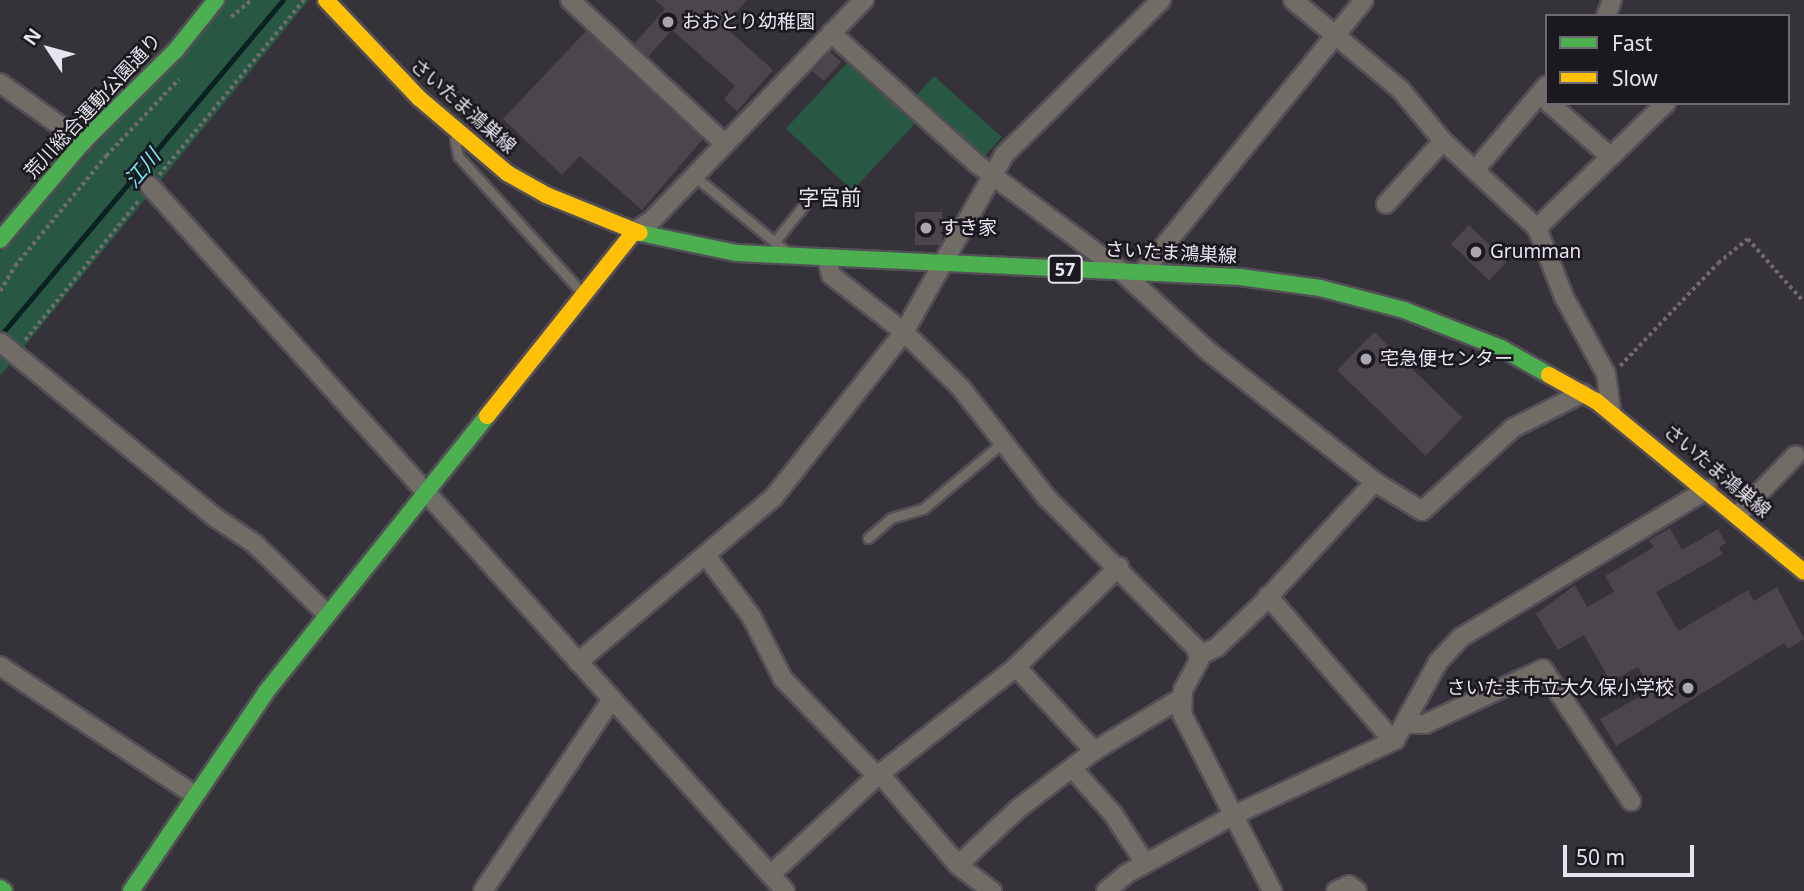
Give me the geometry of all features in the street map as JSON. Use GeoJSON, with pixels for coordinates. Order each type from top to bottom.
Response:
{"type":"FeatureCollection","features":[{"type":"Feature","properties":{"kind":"main road","name":"荒川総合運動公園通り"},"geometry":{"type":"LineString","coordinates":[[0,240],[83,142],[176,50],[216,0]]}},
{"type":"Feature","properties":{"kind":"main road","name":"さいたま鴻巣線"},"geometry":{"type":"LineString","coordinates":[[326,0],[454,130],[508,173],[546,195],[634,232],[699,247],[784,256],[1268,280],[1382,304],[1483,340],[1583,393],[1611,411],[1708,489],[1804,572]]}},
{"type":"Feature","properties":{"kind":"main road"},"geometry":{"type":"LineString","coordinates":[[131,891],[195,795],[326,613],[634,232]]}},
{"type":"Feature","properties":{"kind":"main road"},"geometry":{"type":"LineString","coordinates":[[0,888],[4,891]]}},
{"type":"Feature","properties":{"kind":"street"},"geometry":{"type":"LineString","coordinates":[[570,0],[723,142]]}},
{"type":"Feature","properties":{"kind":"street"},"geometry":{"type":"LineString","coordinates":[[634,232],[652,220],[723,142],[864,0]]}},
{"type":"Feature","properties":{"kind":"street"},"geometry":{"type":"LineString","coordinates":[[578,662],[707,557],[774,498],[904,332],[990,174],[1017,139],[1161,0]]}},
{"type":"Feature","properties":{"kind":"street"},"geometry":{"type":"LineString","coordinates":[[1293,0],[1400,89],[1443,141],[1537,228],[1560,287],[1606,374],[1611,411]]}},
{"type":"Feature","properties":{"kind":"street"},"geometry":{"type":"LineString","coordinates":[[1143,272],[1364,0]]}},
{"type":"Feature","properties":{"kind":"street"},"geometry":{"type":"LineString","coordinates":[[831,33],[990,174],[1121,271],[1208,351],[1375,482],[1422,511],[1513,428],[1583,393]]}},
{"type":"Feature","properties":{"kind":"street"},"geometry":{"type":"LineString","coordinates":[[0,83],[83,142]]}},
{"type":"Feature","properties":{"kind":"street"},"geometry":{"type":"LineString","coordinates":[[1475,170],[1545,96]]}},
{"type":"Feature","properties":{"kind":"street"},"geometry":{"type":"LineString","coordinates":[[1555,105],[1611,157]]}},
{"type":"Feature","properties":{"kind":"street"},"geometry":{"type":"LineString","coordinates":[[1537,228],[1664,105]]}},
{"type":"Feature","properties":{"kind":"street"},"geometry":{"type":"LineString","coordinates":[[1386,204],[1443,141]]}},
{"type":"Feature","properties":{"kind":"street"},"geometry":{"type":"LineString","coordinates":[[150,186],[306,353],[424,492],[785,891]]}},
{"type":"Feature","properties":{"kind":"street"},"geometry":{"type":"LineString","coordinates":[[827,258],[831,275],[904,332],[968,396],[1046,498],[1119,567],[1194,644],[1198,656],[1181,698],[1184,720],[1272,891]]}},
{"type":"Feature","properties":{"kind":"street"},"geometry":{"type":"LineString","coordinates":[[3,345],[216,518],[255,544],[326,613]]}},
{"type":"Feature","properties":{"kind":"street"},"geometry":{"type":"LineString","coordinates":[[1738,515],[1796,455]]}},
{"type":"Feature","properties":{"kind":"street"},"geometry":{"type":"LineString","coordinates":[[1198,656],[1217,647],[1375,482]]}},
{"type":"Feature","properties":{"kind":"street"},"geometry":{"type":"LineString","coordinates":[[1106,891],[1145,863],[1232,816],[1393,741],[1438,662],[1460,638],[1708,489]]}},
{"type":"Feature","properties":{"kind":"street"},"geometry":{"type":"LineString","coordinates":[[707,557],[751,616],[783,679],[879,775],[958,864],[992,891]]}},
{"type":"Feature","properties":{"kind":"street"},"geometry":{"type":"LineString","coordinates":[[770,874],[879,775],[1016,667],[1119,567]]}},
{"type":"Feature","properties":{"kind":"street"},"geometry":{"type":"LineString","coordinates":[[1268,596],[1393,741]]}},
{"type":"Feature","properties":{"kind":"street"},"geometry":{"type":"LineString","coordinates":[[0,666],[195,795]]}},
{"type":"Feature","properties":{"kind":"street"},"geometry":{"type":"LineString","coordinates":[[1016,667],[1094,751]]}},
{"type":"Feature","properties":{"kind":"street"},"geometry":{"type":"LineString","coordinates":[[1405,724],[1425,724],[1543,669],[1630,801]]}},
{"type":"Feature","properties":{"kind":"street"},"geometry":{"type":"LineString","coordinates":[[958,864],[1019,808],[1094,751],[1181,698]]}},
{"type":"Feature","properties":{"kind":"street"},"geometry":{"type":"LineString","coordinates":[[484,891],[612,699]]}},
{"type":"Feature","properties":{"kind":"street"},"geometry":{"type":"LineString","coordinates":[[1072,768],[1113,814],[1145,863]]}},
{"type":"Feature","properties":{"kind":"street"},"geometry":{"type":"LineString","coordinates":[[1336,891],[1349,885],[1357,891]]}},
{"type":"Feature","properties":{"kind":"lane"},"geometry":{"type":"LineString","coordinates":[[454,130],[458,156],[584,295]]}},
{"type":"Feature","properties":{"kind":"lane"},"geometry":{"type":"LineString","coordinates":[[694,175],[776,240],[784,256]]}},
{"type":"Feature","properties":{"kind":"lane"},"geometry":{"type":"LineString","coordinates":[[776,240],[804,205]]}},
{"type":"Feature","properties":{"kind":"lane"},"geometry":{"type":"LineString","coordinates":[[868,538],[891,517],[923,509],[1003,442]]}},
{"type":"Feature","properties":{"kind":"path"},"geometry":{"type":"LineString","coordinates":[[223,27],[251,0]]}},
{"type":"Feature","properties":{"kind":"path"},"geometry":{"type":"LineString","coordinates":[[0,291],[15,266],[106,156],[181,77]]}},
{"type":"Feature","properties":{"kind":"path"},"geometry":{"type":"LineString","coordinates":[[1606,374],[1617,368],[1718,263],[1748,239],[1804,302]]}},
{"type":"Feature","properties":{"kind":"green space"},"geometry":{"type":"Polygon","coordinates":[[[227,0],[309,0],[0,376],[0,252],[227,0]]]}},
{"type":"Feature","properties":{"kind":"green space"},"geometry":{"type":"Polygon","coordinates":[[[848,62],[915,124],[852,191],[786,129],[848,62]]]}},
{"type":"Feature","properties":{"kind":"green space"},"geometry":{"type":"Polygon","coordinates":[[[934,76],[1002,137],[982,159],[914,98],[934,76]]]}},
{"type":"Feature","properties":{"kind":"building"},"geometry":{"type":"Polygon","coordinates":[[[655,0],[747,0],[724,26],[773,70],[737,111],[724,99],[735,86],[672,30],[648,57],[634,44],[665,9],[655,0]]]}},
{"type":"Feature","properties":{"kind":"building"},"geometry":{"type":"Polygon","coordinates":[[[586,31],[703,139],[642,210],[580,156],[562,175],[503,119],[586,31]]]}},
{"type":"Feature","properties":{"kind":"building"},"geometry":{"type":"Polygon","coordinates":[[[830,52],[841,62],[824,81],[813,71],[830,52]]]}},
{"type":"Feature","properties":{"kind":"building"},"geometry":{"type":"Polygon","coordinates":[[[915,212],[942,212],[942,245],[915,245],[915,212]]]}},
{"type":"Feature","properties":{"kind":"building"},"geometry":{"type":"Polygon","coordinates":[[[1469,225],[1507,262],[1489,281],[1451,244],[1469,225]]]}},
{"type":"Feature","properties":{"kind":"building"},"geometry":{"type":"Polygon","coordinates":[[[1374,332],[1462,417],[1426,456],[1337,370],[1374,332]]]}},
{"type":"Feature","properties":{"kind":"building"},"geometry":{"type":"Polygon","coordinates":[[[1670,528],[1682,550],[1718,529],[1726,543],[1719,547],[1723,554],[1656,592],[1678,631],[1748,590],[1754,601],[1777,587],[1804,639],[1788,649],[1784,643],[1616,746],[1600,719],[1651,690],[1638,667],[1611,682],[1584,635],[1558,650],[1536,614],[1575,585],[1587,607],[1614,592],[1605,576],[1654,547],[1649,540],[1670,528]]]}},
{"type":"Feature","properties":{"kind":"waterway","name":"江川"},"geometry":{"type":"LineString","coordinates":[[0,336],[283,0]]}},
{"type":"Feature","properties":{"kind":"traffic: fast"},"geometry":{"type":"LineString","coordinates":[[0,240],[83,142],[176,50],[216,0]]}},
{"type":"Feature","properties":{"kind":"traffic: fast"},"geometry":{"type":"LineString","coordinates":[[640,233],[737,253],[1240,277],[1320,288],[1404,310],[1501,348],[1549,375]]}},
{"type":"Feature","properties":{"kind":"traffic: fast"},"geometry":{"type":"LineString","coordinates":[[131,891],[266,692],[487,416]]}},
{"type":"Feature","properties":{"kind":"traffic: fast"},"geometry":{"type":"LineString","coordinates":[[0,888],[4,891]]}},
{"type":"Feature","properties":{"kind":"traffic: slow"},"geometry":{"type":"LineString","coordinates":[[326,0],[419,98],[507,173],[546,195],[640,233]]}},
{"type":"Feature","properties":{"kind":"traffic: slow"},"geometry":{"type":"LineString","coordinates":[[487,416],[634,232]]}},
{"type":"Feature","properties":{"kind":"traffic: slow"},"geometry":{"type":"LineString","coordinates":[[1549,375],[1596,401],[1804,572]]}},
{"type":"Feature","properties":{"kind":"place","name":"おおとり幼稚園"},"geometry":{"type":"Point","coordinates":[668,22]}},
{"type":"Feature","properties":{"kind":"place","name":"すき家"},"geometry":{"type":"Point","coordinates":[926,228]}},
{"type":"Feature","properties":{"kind":"place","name":"Grumman"},"geometry":{"type":"Point","coordinates":[1476,252]}},
{"type":"Feature","properties":{"kind":"place","name":"宅急便センター"},"geometry":{"type":"Point","coordinates":[1366,359]}},
{"type":"Feature","properties":{"kind":"place","name":"さいたま市立大久保小学校"},"geometry":{"type":"Point","coordinates":[1688,688]}},
{"type":"Feature","properties":{"kind":"district","name":"字宮前"},"geometry":{"type":"Point","coordinates":[830,197]}}]}
